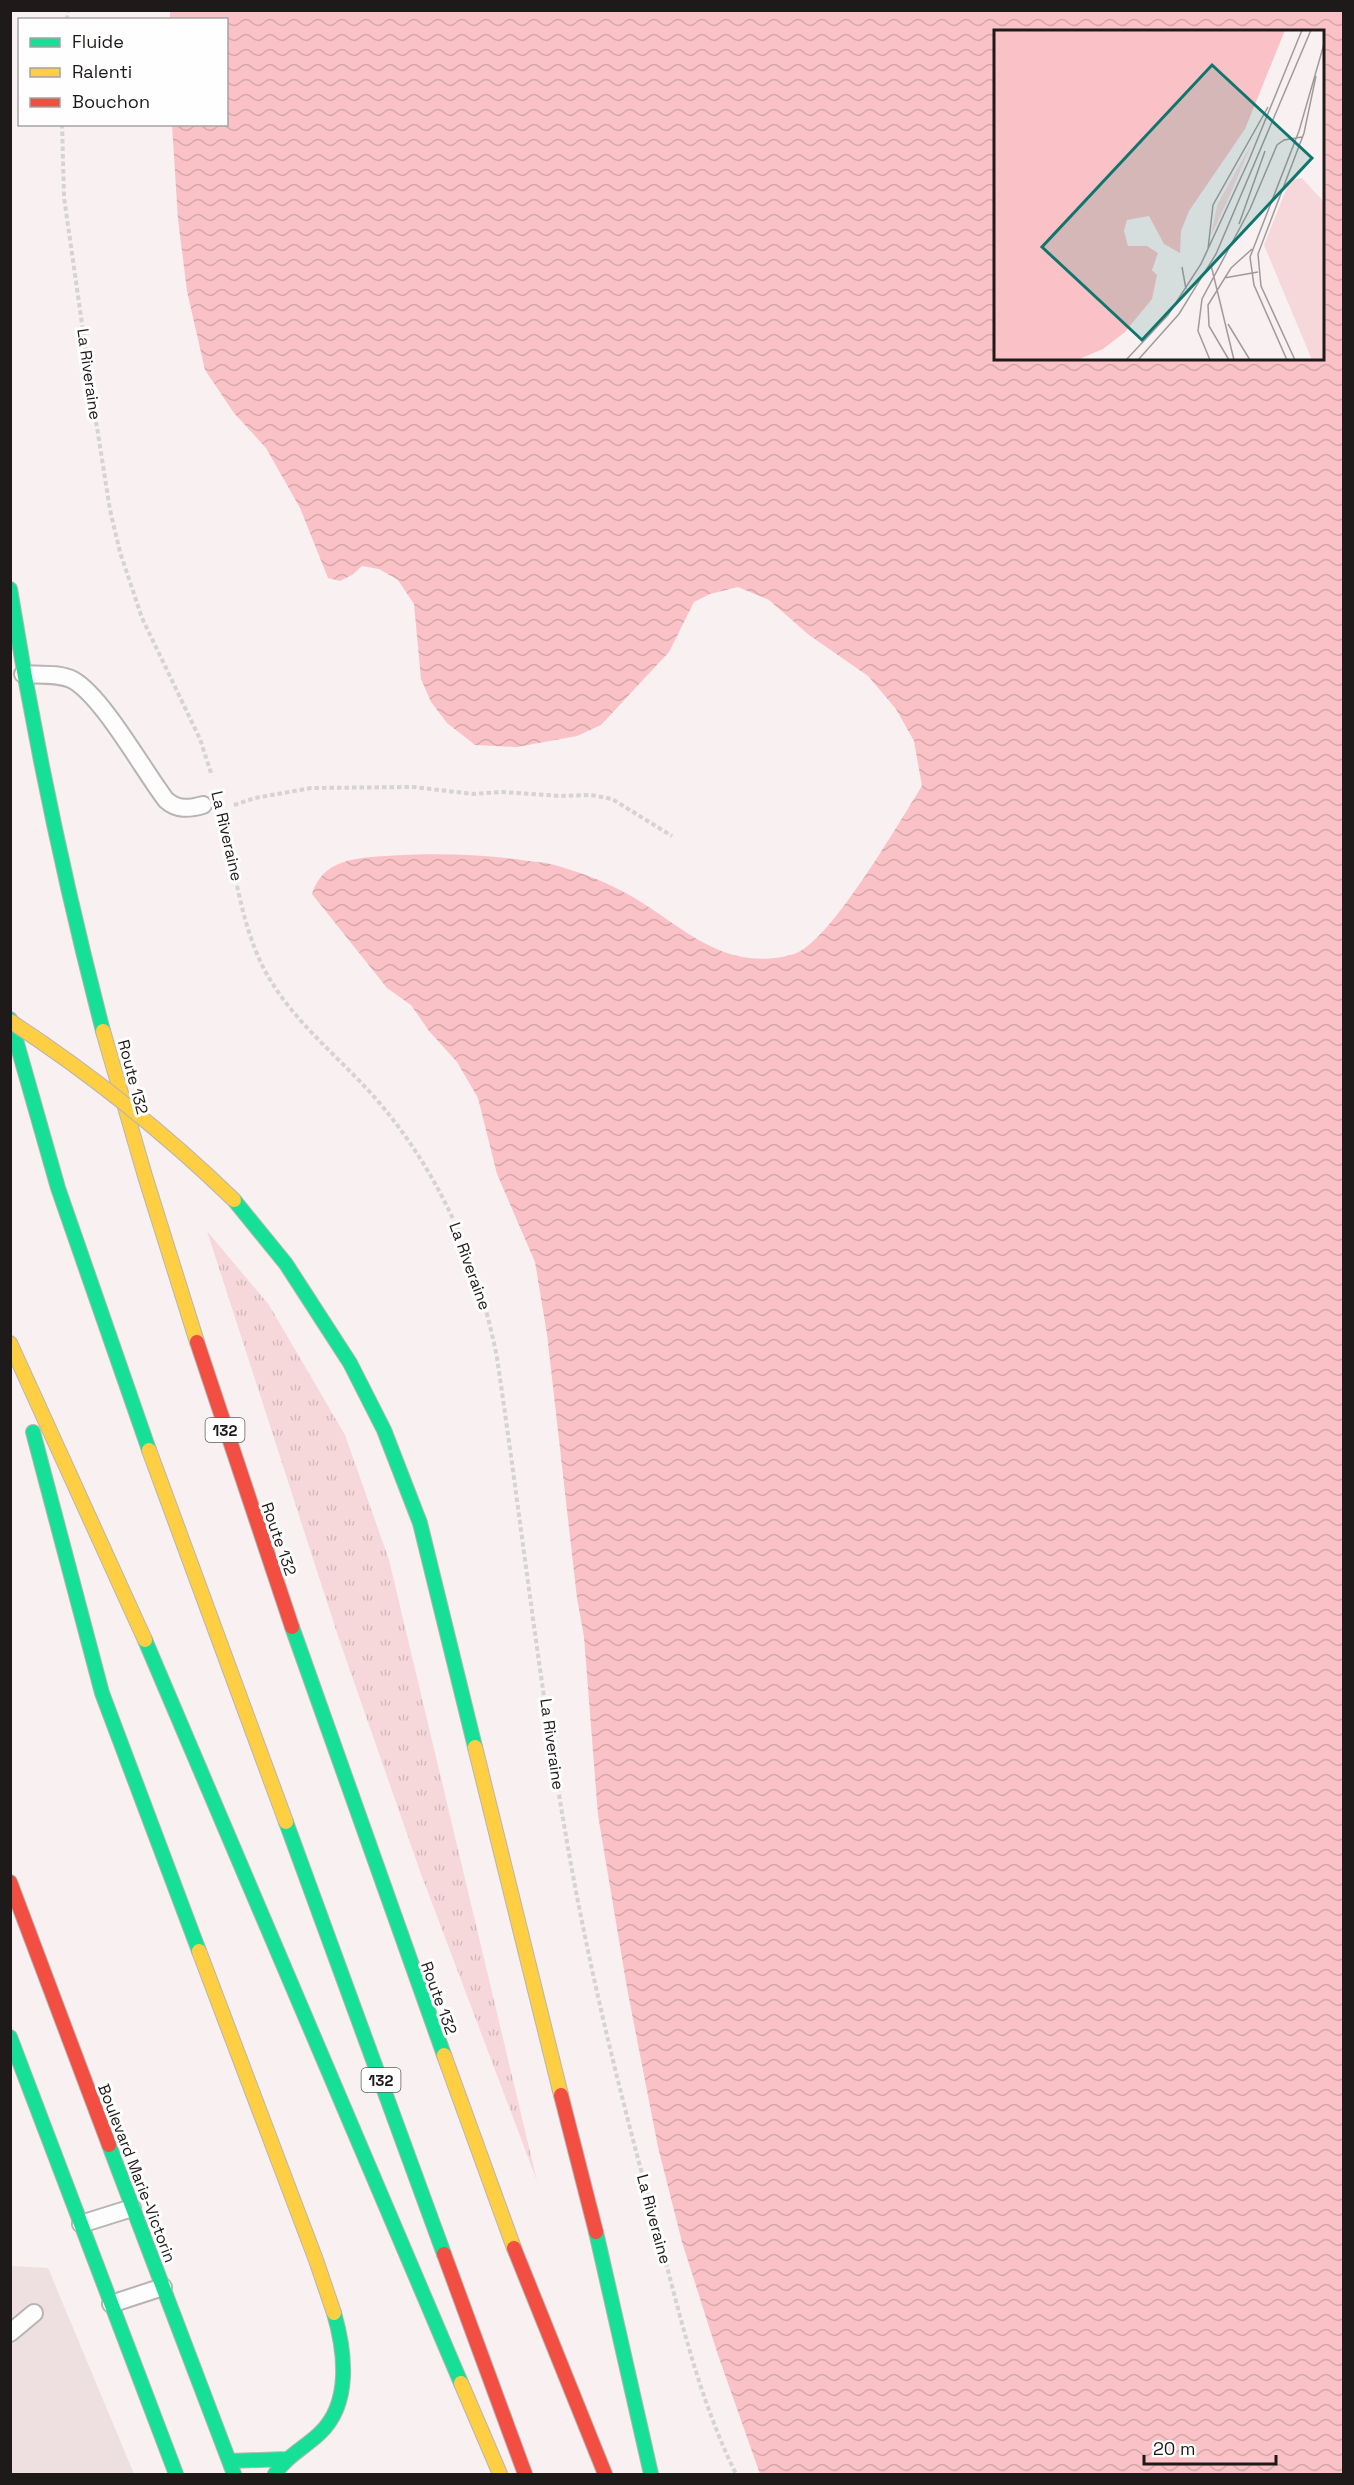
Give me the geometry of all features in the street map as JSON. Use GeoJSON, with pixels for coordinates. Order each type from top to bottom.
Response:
{"type":"FeatureCollection","features":[{"type":"Feature","properties":{"kind":"main road","name":"Route 132"},"geometry":{"type":"LineString","coordinates":[[10,589],[23,674],[49,811],[84,961],[129,1124],[184,1306],[337,1761],[437,2043],[519,2261],[605,2475]]}},
{"type":"Feature","properties":{"kind":"main road"},"geometry":{"type":"LineString","coordinates":[[10,1020],[69,1060],[135,1110],[194,1160],[234,1200],[286,1264],[350,1363],[395,1455],[420,1523],[555,2073],[594,2222],[651,2475]]}},
{"type":"Feature","properties":{"kind":"main road","name":"132"},"geometry":{"type":"LineString","coordinates":[[10,1020],[55,1177],[115,1356],[525,2475]]}},
{"type":"Feature","properties":{"kind":"main road"},"geometry":{"type":"LineString","coordinates":[[10,1344],[102,1693],[316,2260],[340,2338],[344,2356],[344,2374],[341,2393],[335,2409],[327,2425],[286,2459],[275,2475]]}},
{"type":"Feature","properties":{"kind":"main road"},"geometry":{"type":"LineString","coordinates":[[10,1344],[161,1676],[500,2475]]}},
{"type":"Feature","properties":{"kind":"main road","name":"Boulevard Marie-Victorin"},"geometry":{"type":"LineString","coordinates":[[10,1882],[234,2475]]}},
{"type":"Feature","properties":{"kind":"main road"},"geometry":{"type":"LineString","coordinates":[[10,2037],[176,2475]]}},
{"type":"Feature","properties":{"kind":"main road"},"geometry":{"type":"LineString","coordinates":[[230,2461],[286,2459]]}},
{"type":"Feature","properties":{"kind":"lane"},"geometry":{"type":"LineString","coordinates":[[23,674],[59,676],[78,684],[100,707],[158,789],[173,806],[190,808],[203,805]]}},
{"type":"Feature","properties":{"kind":"lane"},"geometry":{"type":"LineString","coordinates":[[81,2224],[132,2208]]}},
{"type":"Feature","properties":{"kind":"lane"},"geometry":{"type":"LineString","coordinates":[[111,2304],[162,2287]]}},
{"type":"Feature","properties":{"kind":"lane"},"geometry":{"type":"LineString","coordinates":[[10,2332],[34,2313]]}},
{"type":"Feature","properties":{"kind":"path","name":"La Riveraine"},"geometry":{"type":"LineString","coordinates":[[62,126],[64,197],[110,510],[120,552],[142,618],[200,739],[215,785]]}},
{"type":"Feature","properties":{"kind":"path"},"geometry":{"type":"LineString","coordinates":[[234,805],[255,798],[310,788],[414,787],[473,794],[502,792],[560,796],[591,795],[612,799],[672,836]]}},
{"type":"Feature","properties":{"kind":"path","name":"La Riveraine"},"geometry":{"type":"LineString","coordinates":[[224,822],[251,938],[263,966],[279,994],[300,1020],[368,1090],[418,1154],[446,1202],[475,1270],[484,1300],[498,1370],[567,1840],[589,1957],[630,2132],[693,2365],[712,2420],[736,2475]]}},
{"type":"Feature","properties":{"kind":"shaded area"},"geometry":{"type":"Polygon","coordinates":[[[11,2266],[48,2268],[134,2474],[11,2474],[11,2266]]]}},
{"type":"Feature","properties":{"kind":"green space"},"geometry":{"type":"Polygon","coordinates":[[[207,1231],[269,1305],[345,1435],[389,1560],[537,2181],[421,1874],[338,1636],[207,1231]]]}},
{"type":"Feature","properties":{"kind":"water"},"geometry":{"type":"Polygon","coordinates":[[[170,11],[1343,11],[1343,2474],[760,2474],[718,2355],[682,2242],[658,2147],[627,1988],[598,1815],[584,1637],[577,1598],[547,1334],[535,1262],[497,1174],[478,1098],[457,1062],[429,1031],[411,1005],[387,988],[312,894],[317,882],[332,867],[363,858],[454,855],[540,862],[611,885],[700,941],[721,951],[743,957],[767,959],[794,954],[809,945],[844,906],[922,786],[914,741],[896,709],[868,676],[809,635],[769,600],[738,587],[710,594],[694,602],[669,652],[601,725],[577,736],[517,747],[475,745],[447,723],[431,702],[421,679],[414,604],[398,580],[379,569],[362,566],[352,575],[340,581],[328,578],[300,508],[266,448],[234,413],[205,370],[187,291],[178,219],[172,126],[228,126],[228,18],[170,18],[170,11]]]}},
{"type":"Feature","properties":{"kind":"traffic: fast"},"geometry":{"type":"LineString","coordinates":[[10,589],[51,811],[103,1031]]}},
{"type":"Feature","properties":{"kind":"traffic: fast"},"geometry":{"type":"LineString","coordinates":[[10,1019],[58,1188],[149,1450]]}},
{"type":"Feature","properties":{"kind":"traffic: fast"},"geometry":{"type":"LineString","coordinates":[[234,1200],[286,1264],[350,1363],[384,1430],[420,1523],[475,1747]]}},
{"type":"Feature","properties":{"kind":"traffic: fast"},"geometry":{"type":"LineString","coordinates":[[33,1432],[102,1693],[199,1951]]}},
{"type":"Feature","properties":{"kind":"traffic: fast"},"geometry":{"type":"LineString","coordinates":[[292,1627],[444,2055]]}},
{"type":"Feature","properties":{"kind":"traffic: fast"},"geometry":{"type":"LineString","coordinates":[[145,1640],[461,2383]]}},
{"type":"Feature","properties":{"kind":"traffic: fast"},"geometry":{"type":"LineString","coordinates":[[286,1822],[444,2254]]}},
{"type":"Feature","properties":{"kind":"traffic: fast"},"geometry":{"type":"LineString","coordinates":[[10,2037],[176,2474]]}},
{"type":"Feature","properties":{"kind":"traffic: fast"},"geometry":{"type":"LineString","coordinates":[[109,2145],[234,2474]]}},
{"type":"Feature","properties":{"kind":"traffic: fast"},"geometry":{"type":"LineString","coordinates":[[596,2232],[651,2474]]}},
{"type":"Feature","properties":{"kind":"traffic: fast"},"geometry":{"type":"LineString","coordinates":[[275,2474],[290,2457],[319,2434],[330,2422],[337,2408],[341,2393],[343,2360],[334,2313]]}},
{"type":"Feature","properties":{"kind":"traffic: fast"},"geometry":{"type":"LineString","coordinates":[[230,2461],[286,2459]]}},
{"type":"Feature","properties":{"kind":"traffic: slow"},"geometry":{"type":"LineString","coordinates":[[10,1021],[126,1105],[234,1200]]}},
{"type":"Feature","properties":{"kind":"traffic: slow"},"geometry":{"type":"LineString","coordinates":[[103,1031],[197,1342]]}},
{"type":"Feature","properties":{"kind":"traffic: slow"},"geometry":{"type":"LineString","coordinates":[[10,1343],[145,1640]]}},
{"type":"Feature","properties":{"kind":"traffic: slow"},"geometry":{"type":"LineString","coordinates":[[149,1450],[286,1822]]}},
{"type":"Feature","properties":{"kind":"traffic: slow"},"geometry":{"type":"LineString","coordinates":[[475,1747],[561,2095]]}},
{"type":"Feature","properties":{"kind":"traffic: slow"},"geometry":{"type":"LineString","coordinates":[[199,1951],[334,2313]]}},
{"type":"Feature","properties":{"kind":"traffic: slow"},"geometry":{"type":"LineString","coordinates":[[444,2055],[514,2248]]}},
{"type":"Feature","properties":{"kind":"traffic: slow"},"geometry":{"type":"LineString","coordinates":[[461,2383],[500,2474]]}},
{"type":"Feature","properties":{"kind":"traffic: jam"},"geometry":{"type":"LineString","coordinates":[[197,1342],[292,1627]]}},
{"type":"Feature","properties":{"kind":"traffic: jam"},"geometry":{"type":"LineString","coordinates":[[10,1882],[109,2145]]}},
{"type":"Feature","properties":{"kind":"traffic: jam"},"geometry":{"type":"LineString","coordinates":[[561,2095],[596,2232]]}},
{"type":"Feature","properties":{"kind":"traffic: jam"},"geometry":{"type":"LineString","coordinates":[[514,2248],[605,2474]]}},
{"type":"Feature","properties":{"kind":"traffic: jam"},"geometry":{"type":"LineString","coordinates":[[444,2254],[525,2474]]}}]}
